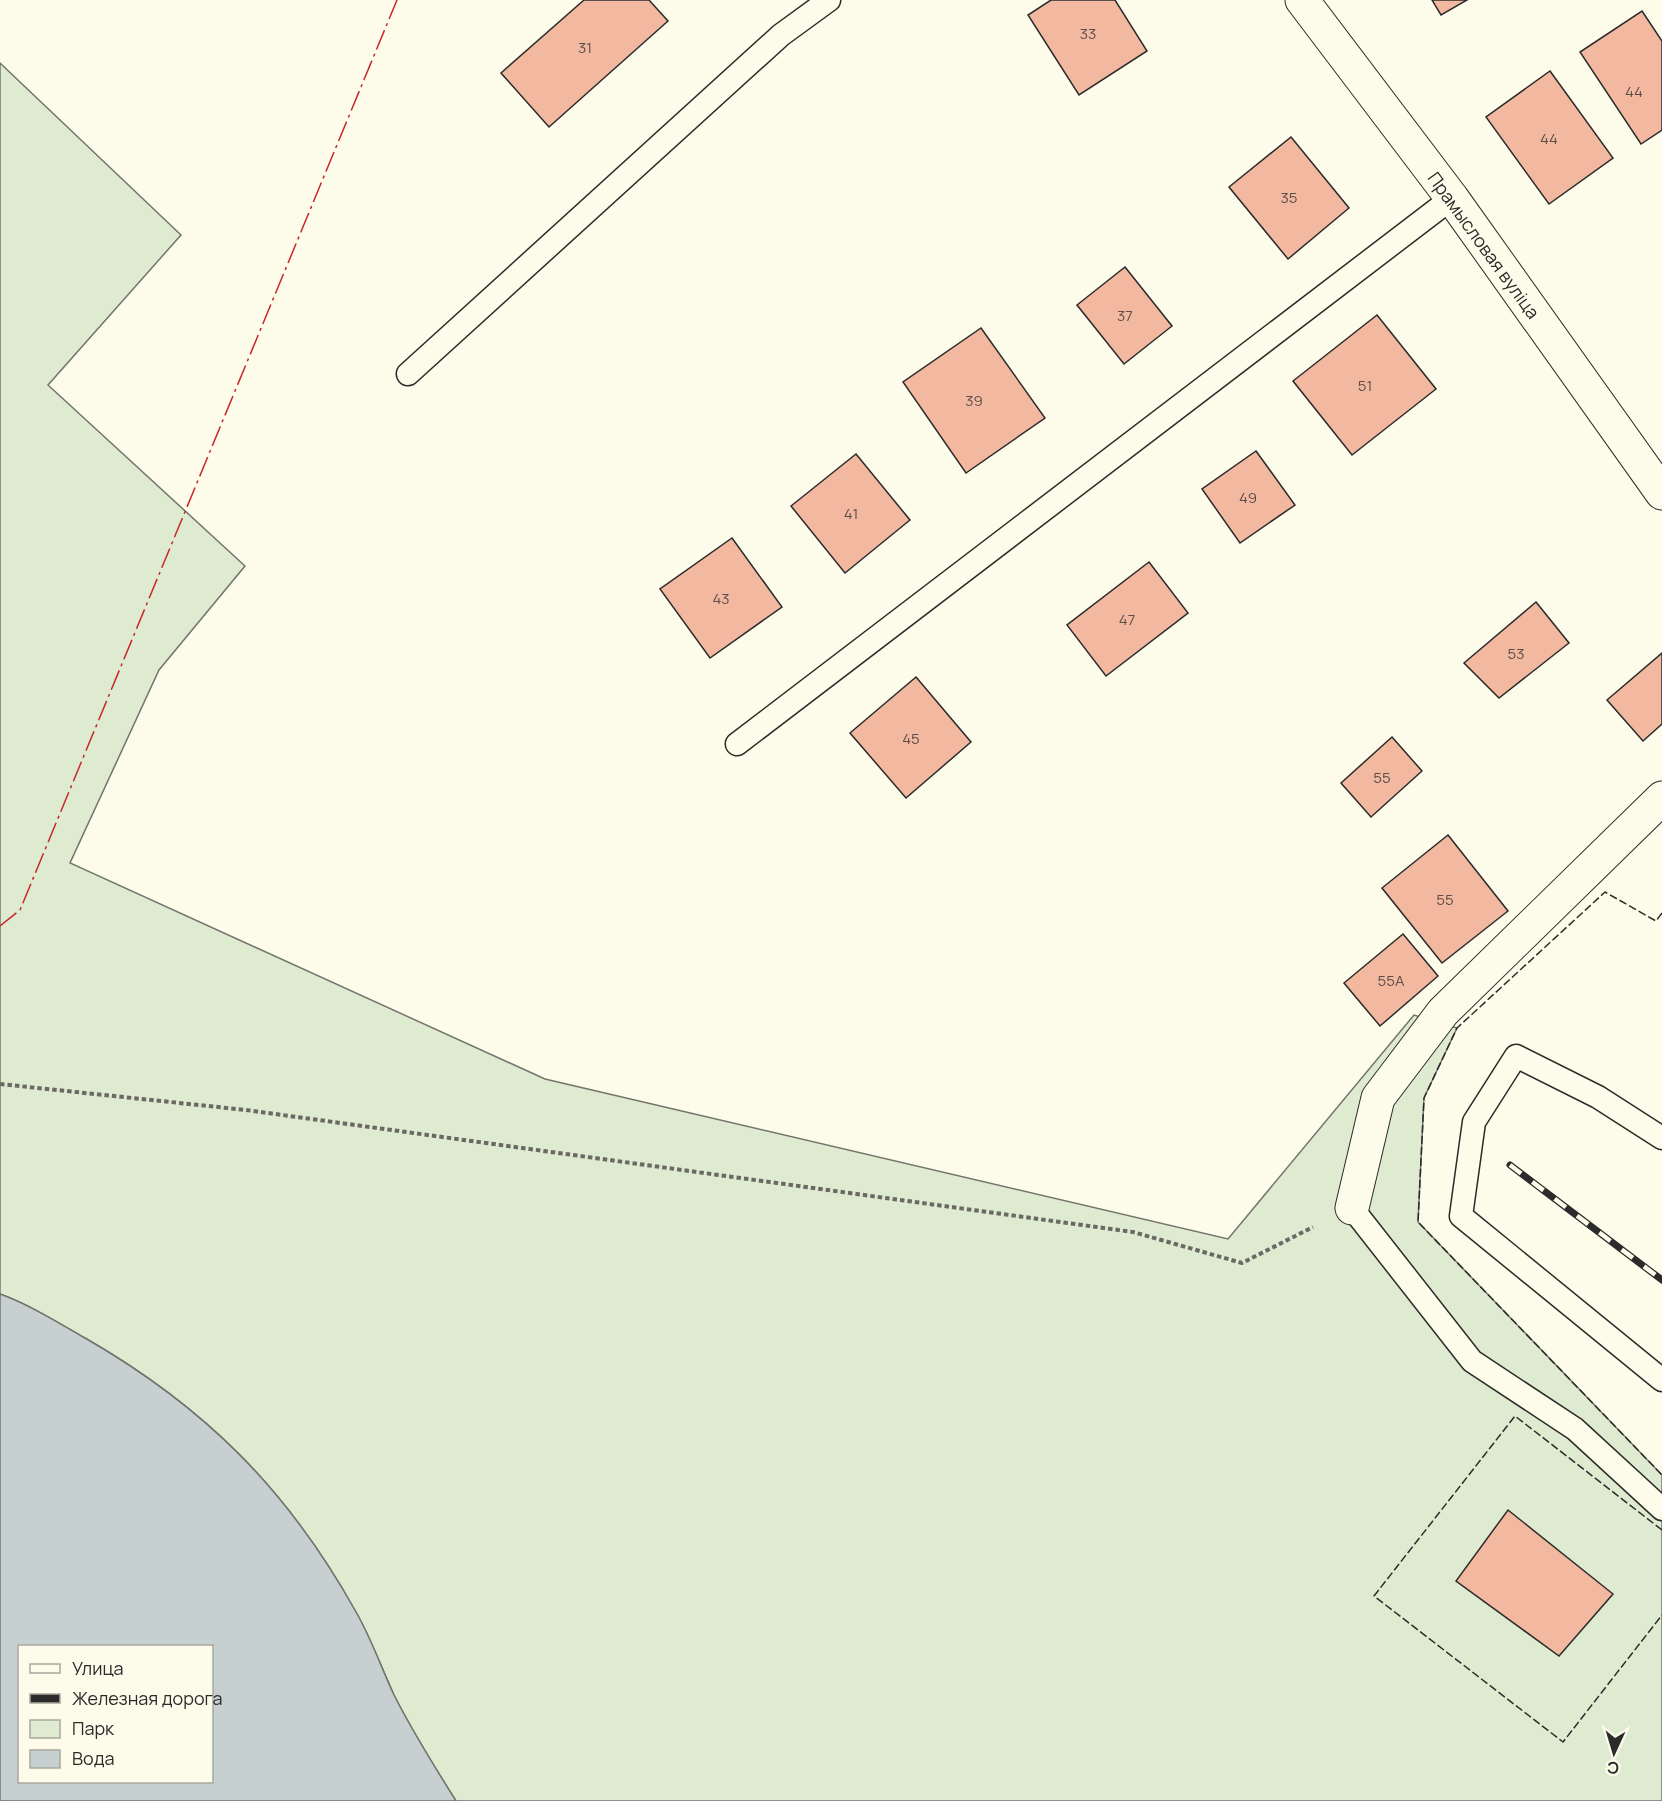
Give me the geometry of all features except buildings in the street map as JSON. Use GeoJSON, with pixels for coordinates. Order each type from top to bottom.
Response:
{"type":"FeatureCollection","features":[{"type":"Feature","properties":{"kind":"street","name":"Прамысловая вуліца"},"geometry":{"type":"LineString","coordinates":[[1302,0],[1452,198],[1662,493]]}},
{"type":"Feature","properties":{"kind":"street"},"geometry":{"type":"LineString","coordinates":[[1352,1208],[1378,1098],[1443,1012],[1662,798]]}},
{"type":"Feature","properties":{"kind":"lane"},"geometry":{"type":"LineString","coordinates":[[408,374],[772,43],[830,0]]}},
{"type":"Feature","properties":{"kind":"lane"},"geometry":{"type":"LineString","coordinates":[[737,744],[1452,198]]}},
{"type":"Feature","properties":{"kind":"lane"},"geometry":{"type":"LineString","coordinates":[[1662,1138],[1598,1097],[1516,1056],[1474,1122],[1461,1216],[1662,1380]]}},
{"type":"Feature","properties":{"kind":"lane"},"geometry":{"type":"LineString","coordinates":[[1352,1208],[1472,1361],[1575,1429],[1662,1509]]}},
{"type":"Feature","properties":{"kind":"path"},"geometry":{"type":"LineString","coordinates":[[0,1084],[258,1112],[1133,1233],[1242,1263],[1352,1208]]}},
{"type":"Feature","properties":{"kind":"green space"},"geometry":{"type":"Polygon","coordinates":[[[0,63],[181,235],[48,385],[245,566],[159,670],[70,863],[545,1079],[1228,1239],[1414,1015],[1457,1028],[1424,1098],[1418,1222],[1662,1475],[1662,1801],[456,1801],[401,1708],[356,1612],[330,1568],[302,1527],[272,1490],[206,1423],[168,1393],[85,1338],[33,1309],[0,1294],[0,63]]]}},
{"type":"Feature","properties":{"kind":"water"},"geometry":{"type":"Polygon","coordinates":[[[0,1294],[33,1309],[85,1338],[168,1393],[206,1423],[272,1490],[302,1527],[330,1568],[356,1612],[401,1708],[456,1801],[0,1801],[0,1294]]]}},
{"type":"Feature","properties":{"kind":"railway"},"geometry":{"type":"LineString","coordinates":[[1510,1165],[1662,1280]]}},
{"type":"Feature","properties":{"kind":"fence"},"geometry":{"type":"LineString","coordinates":[[1662,913],[1656,921],[1605,892],[1457,1028],[1424,1098],[1418,1222],[1662,1475]]}},
{"type":"Feature","properties":{"kind":"fence"},"geometry":{"type":"LineString","coordinates":[[1662,1530],[1515,1416],[1374,1596],[1563,1742],[1662,1615]]}},
{"type":"Feature","properties":{"kind":"power"},"geometry":{"type":"LineString","coordinates":[[0,926],[20,910],[397,0]]}}]}
